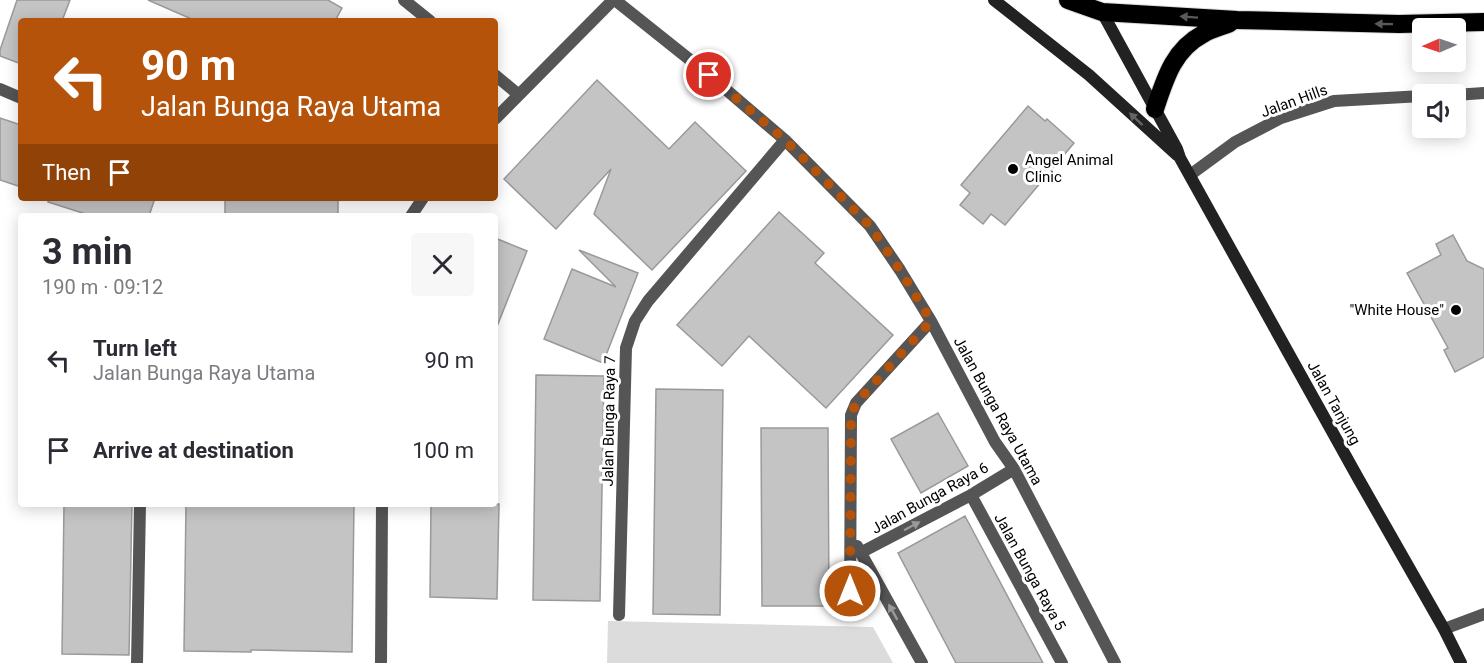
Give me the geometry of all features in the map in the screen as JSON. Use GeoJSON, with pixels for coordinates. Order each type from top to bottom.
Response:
{"type":"FeatureCollection","features":[{"type":"Feature","properties":{"kind":"highway"},"geometry":{"type":"LineString","coordinates":[[1068,0],[1096,6],[1237,21],[1399,24],[1484,22]]}},
{"type":"Feature","properties":{"kind":"highway"},"geometry":{"type":"LineString","coordinates":[[1155,109],[1167,74],[1182,50],[1202,34],[1237,21]]}},
{"type":"Feature","properties":{"kind":"street"},"geometry":{"type":"LineString","coordinates":[[404,0],[426,18]]}},
{"type":"Feature","properties":{"kind":"street","name":"Jalan Bunga Raya Utama"},"geometry":{"type":"LineString","coordinates":[[498,115],[614,0],[709,75],[785,140],[870,226],[900,270],[931,321],[995,442],[1014,469],[1115,663]]}},
{"type":"Feature","properties":{"kind":"street","name":"Jalan Tanjung"},"geometry":{"type":"LineString","coordinates":[[994,0],[1089,75],[1180,158]]}},
{"type":"Feature","properties":{"kind":"street","name":"Jalan Tanjung"},"geometry":{"type":"LineString","coordinates":[[1096,6],[1461,663]]}},
{"type":"Feature","properties":{"kind":"street"},"geometry":{"type":"LineString","coordinates":[[498,78],[519,95]]}},
{"type":"Feature","properties":{"kind":"street"},"geometry":{"type":"LineString","coordinates":[[0,89],[18,97]]}},
{"type":"Feature","properties":{"kind":"street"},"geometry":{"type":"LineString","coordinates":[[1466,94],[1484,93]]}},
{"type":"Feature","properties":{"kind":"street","name":"Jalan Hills"},"geometry":{"type":"LineString","coordinates":[[1190,174],[1235,142],[1281,118],[1334,101],[1412,97]]}},
{"type":"Feature","properties":{"kind":"street","name":"Jalan Bunga Raya 7"},"geometry":{"type":"LineString","coordinates":[[619,615],[626,348],[636,321],[648,302],[785,140]]}},
{"type":"Feature","properties":{"kind":"street","name":"Jalan Bunga Raya 6"},"geometry":{"type":"LineString","coordinates":[[850,611],[851,415],[856,403],[931,321]]}},
{"type":"Feature","properties":{"kind":"street","name":"Jalan Bunga Raya 6"},"geometry":{"type":"LineString","coordinates":[[860,553],[971,495],[1014,469]]}},
{"type":"Feature","properties":{"kind":"street","name":"Jalan Bunga Raya 5"},"geometry":{"type":"LineString","coordinates":[[971,495],[1062,663]]}},
{"type":"Feature","properties":{"kind":"street"},"geometry":{"type":"LineString","coordinates":[[137,663],[140,507]]}},
{"type":"Feature","properties":{"kind":"street"},"geometry":{"type":"LineString","coordinates":[[381,663],[382,507]]}},
{"type":"Feature","properties":{"kind":"street"},"geometry":{"type":"LineString","coordinates":[[850,532],[922,663]]}},
{"type":"Feature","properties":{"kind":"street"},"geometry":{"type":"LineString","coordinates":[[1444,629],[1484,614]]}},
{"type":"Feature","properties":{"kind":"shaded area"},"geometry":{"type":"Polygon","coordinates":[[[608,621],[873,627],[893,663],[607,663],[608,621]]]}},
{"type":"Feature","properties":{"kind":"building"},"geometry":{"type":"Polygon","coordinates":[[[17,0],[70,0],[63,18],[18,18],[18,63],[0,56],[17,0]]]}},
{"type":"Feature","properties":{"kind":"building"},"geometry":{"type":"Polygon","coordinates":[[[148,0],[328,0],[342,8],[337,18],[189,18],[148,0]]]}},
{"type":"Feature","properties":{"kind":"building"},"geometry":{"type":"Polygon","coordinates":[[[597,80],[669,149],[695,122],[746,171],[652,270],[594,214],[611,169],[556,229],[504,179],[597,80]]]}},
{"type":"Feature","properties":{"kind":"building","name":"Angel Animal Clinic"},"geometry":{"type":"Polygon","coordinates":[[[1028,106],[1074,143],[1005,225],[991,214],[983,224],[960,205],[970,193],[961,185],[1028,106]]]}},
{"type":"Feature","properties":{"kind":"building"},"geometry":{"type":"Polygon","coordinates":[[[0,118],[18,124],[18,186],[0,180],[0,118]]]}},
{"type":"Feature","properties":{"kind":"building"},"geometry":{"type":"Polygon","coordinates":[[[154,201],[150,213],[83,213],[48,202],[154,201]]]}},
{"type":"Feature","properties":{"kind":"building"},"geometry":{"type":"Polygon","coordinates":[[[225,201],[338,201],[338,213],[225,213],[225,201]]]}},
{"type":"Feature","properties":{"kind":"building"},"geometry":{"type":"Polygon","coordinates":[[[779,212],[824,253],[815,263],[893,335],[826,408],[749,336],[722,366],[677,325],[779,212]]]}},
{"type":"Feature","properties":{"kind":"building","name":"\"White House\""},"geometry":{"type":"Polygon","coordinates":[[[1453,235],[1467,261],[1484,269],[1484,357],[1455,372],[1444,350],[1448,348],[1407,273],[1441,255],[1436,244],[1453,235]]]}},
{"type":"Feature","properties":{"kind":"building"},"geometry":{"type":"Polygon","coordinates":[[[498,239],[527,251],[498,324],[498,239]]]}},
{"type":"Feature","properties":{"kind":"building"},"geometry":{"type":"Polygon","coordinates":[[[579,250],[638,273],[603,363],[544,339],[572,269],[616,287],[579,250]]]}},
{"type":"Feature","properties":{"kind":"building"},"geometry":{"type":"Polygon","coordinates":[[[536,375],[604,376],[600,601],[533,600],[536,375]]]}},
{"type":"Feature","properties":{"kind":"building"},"geometry":{"type":"Polygon","coordinates":[[[656,389],[723,390],[720,615],[653,614],[656,389]]]}},
{"type":"Feature","properties":{"kind":"building"},"geometry":{"type":"Polygon","coordinates":[[[938,413],[968,466],[921,493],[891,439],[938,413]]]}},
{"type":"Feature","properties":{"kind":"building"},"geometry":{"type":"Polygon","coordinates":[[[761,428],[828,428],[829,606],[762,606],[761,428]]]}},
{"type":"Feature","properties":{"kind":"building"},"geometry":{"type":"Polygon","coordinates":[[[499,504],[497,599],[430,597],[431,507],[498,507],[499,504]]]}},
{"type":"Feature","properties":{"kind":"building"},"geometry":{"type":"Polygon","coordinates":[[[64,507],[132,507],[129,655],[62,654],[64,507]]]}},
{"type":"Feature","properties":{"kind":"building"},"geometry":{"type":"Polygon","coordinates":[[[186,507],[354,507],[352,652],[184,651],[186,507]]]}},
{"type":"Feature","properties":{"kind":"building"},"geometry":{"type":"Polygon","coordinates":[[[965,516],[1043,663],[956,663],[898,553],[965,516]]]}},
{"type":"Feature","properties":{"kind":"place","name":"Angel Animal Clinic"},"geometry":{"type":"Point","coordinates":[1013,169]}},
{"type":"Feature","properties":{"kind":"place","name":"\"White House\""},"geometry":{"type":"Point","coordinates":[1456,310]}},
{"type":"Feature","properties":{"kind":"route"},"geometry":{"type":"LineString","coordinates":[[709,75],[785,140],[870,226],[931,321],[856,403],[851,415],[850,591]]}}]}
